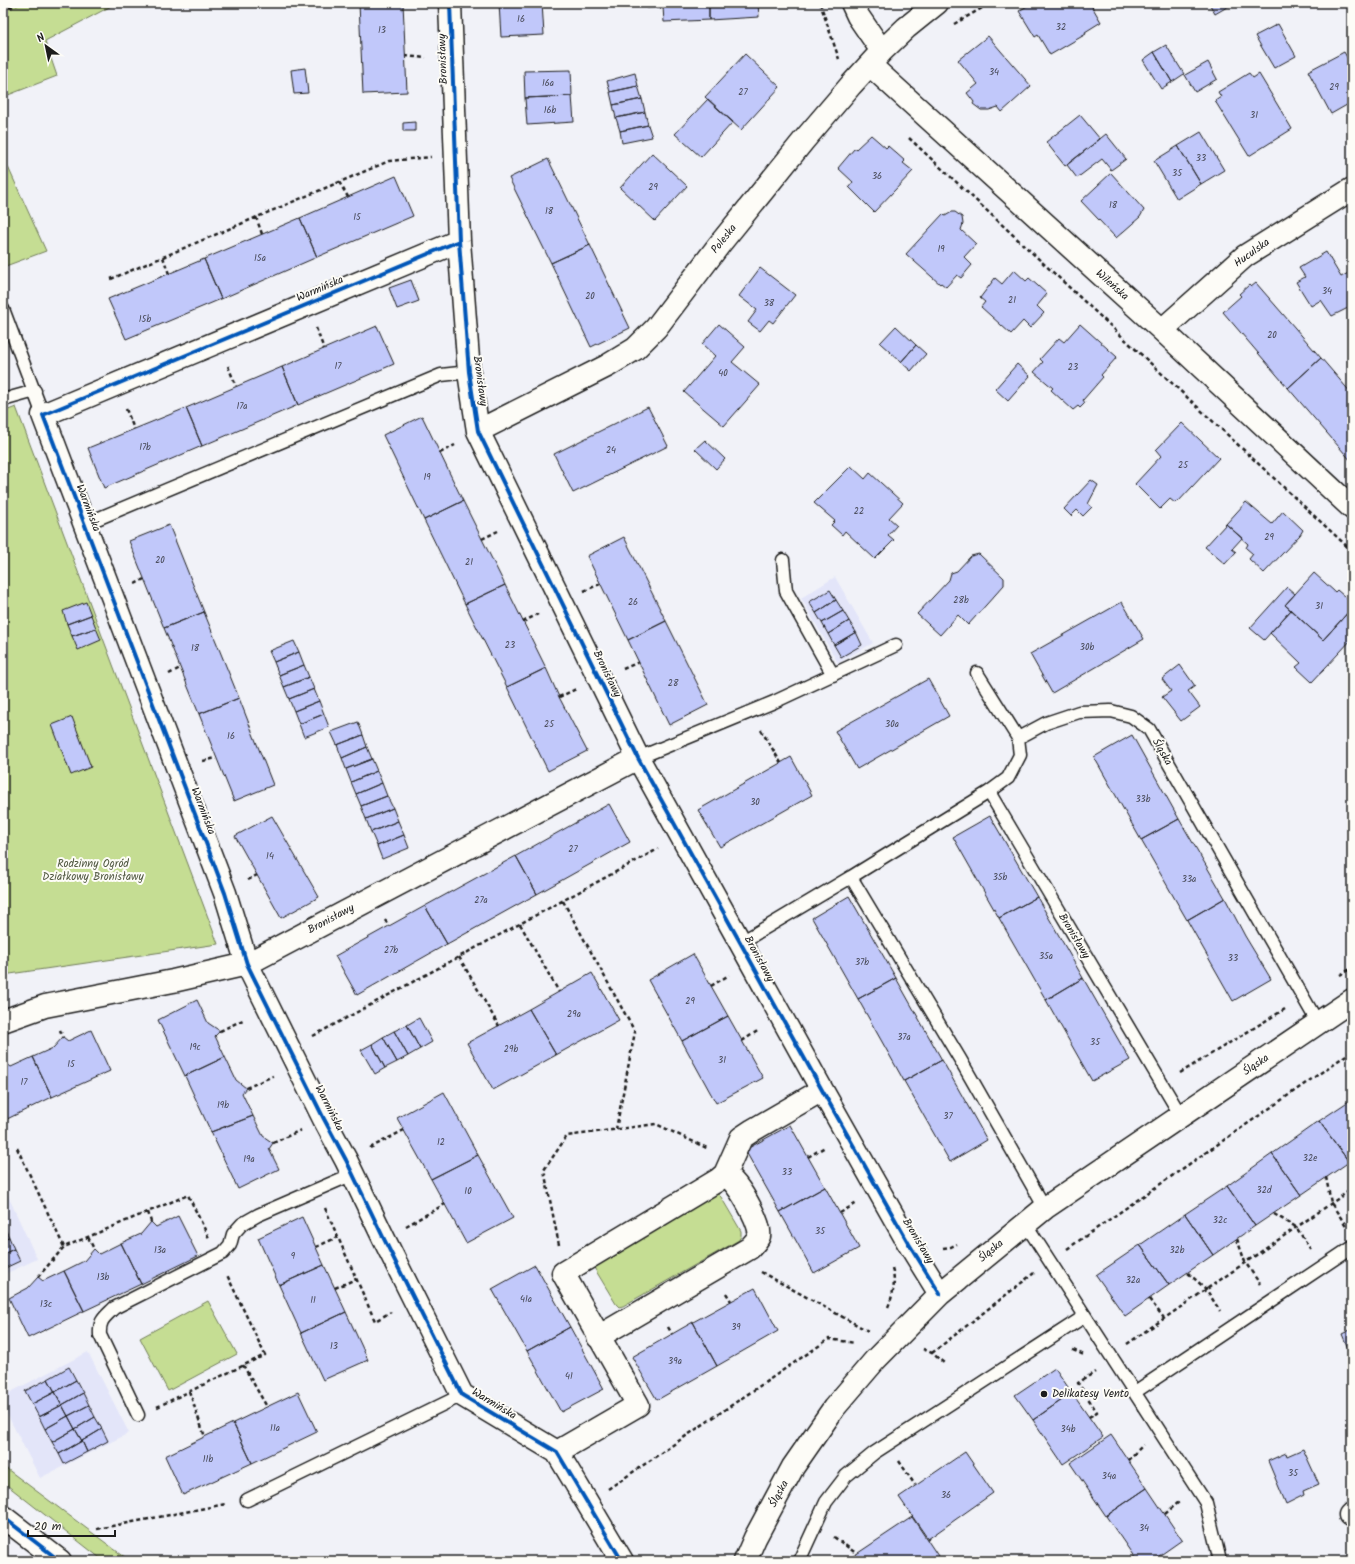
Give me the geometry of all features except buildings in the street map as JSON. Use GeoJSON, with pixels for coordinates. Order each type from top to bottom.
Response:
{"type":"FeatureCollection","features":[{"type":"Feature","properties":{"kind":"street","name":"Bronisławy"},"geometry":{"type":"LineString","coordinates":[[450,3],[459,241],[468,372],[478,432],[638,758],[822,1090],[909,1244],[940,1294]]}},
{"type":"Feature","properties":{"kind":"street","name":"Wileńska"},"geometry":{"type":"LineString","coordinates":[[852,3],[876,58],[1352,508]]}},
{"type":"Feature","properties":{"kind":"street","name":"Poleska"},"geometry":{"type":"LineString","coordinates":[[478,432],[607,366],[635,349],[656,328],[718,246],[804,140],[852,85],[906,28],[937,3]]}},
{"type":"Feature","properties":{"kind":"street","name":"Huculska"},"geometry":{"type":"LineString","coordinates":[[1162,330],[1245,256],[1352,189]]}},
{"type":"Feature","properties":{"kind":"street","name":"Warmińska"},"geometry":{"type":"LineString","coordinates":[[459,241],[43,415],[225,893],[247,964],[324,1119],[350,1167],[384,1239],[416,1300],[462,1395],[557,1452],[622,1561]]}},
{"type":"Feature","properties":{"kind":"street","name":"Bronisławy"},"geometry":{"type":"LineString","coordinates":[[3,1021],[45,1006],[173,981],[247,964],[638,758]]}},
{"type":"Feature","properties":{"kind":"street","name":"Śląska"},"geometry":{"type":"LineString","coordinates":[[745,1561],[755,1538],[793,1467],[834,1408],[876,1360],[940,1294],[1045,1208],[1352,1000]]}},
{"type":"Feature","properties":{"kind":"street"},"geometry":{"type":"LineString","coordinates":[[557,1452],[638,1405],[563,1273],[718,1180],[728,1166],[741,1138],[822,1090]]}},
{"type":"Feature","properties":{"kind":"street"},"geometry":{"type":"LineString","coordinates":[[598,1337],[750,1248],[756,1242],[760,1234],[756,1222],[728,1166]]}},
{"type":"Feature","properties":{"kind":"street"},"geometry":{"type":"LineString","coordinates":[[3,1517],[60,1561]]}},
{"type":"Feature","properties":{"kind":"lane"},"geometry":{"type":"LineString","coordinates":[[3,309],[43,415]]}},
{"type":"Feature","properties":{"kind":"lane"},"geometry":{"type":"LineString","coordinates":[[85,524],[441,375],[468,372]]}},
{"type":"Feature","properties":{"kind":"lane"},"geometry":{"type":"LineString","coordinates":[[3,400],[35,391]]}},
{"type":"Feature","properties":{"kind":"lane"},"geometry":{"type":"LineString","coordinates":[[783,560],[786,592],[833,675]]}},
{"type":"Feature","properties":{"kind":"lane","name":"Bronisławy"},"geometry":{"type":"LineString","coordinates":[[638,758],[750,712],[896,645]]}},
{"type":"Feature","properties":{"kind":"lane"},"geometry":{"type":"LineString","coordinates":[[977,673],[1018,738],[1020,755],[1008,778],[989,792]]}},
{"type":"Feature","properties":{"kind":"lane","name":"Śląska"},"geometry":{"type":"LineString","coordinates":[[1018,738],[1046,723],[1079,712],[1111,710],[1131,716],[1148,730],[1318,1023]]}},
{"type":"Feature","properties":{"kind":"lane","name":"Bronisławy"},"geometry":{"type":"LineString","coordinates":[[740,943],[989,792],[1181,1116]]}},
{"type":"Feature","properties":{"kind":"lane"},"geometry":{"type":"LineString","coordinates":[[851,877],[960,1059],[1045,1208]]}},
{"type":"Feature","properties":{"kind":"lane"},"geometry":{"type":"LineString","coordinates":[[138,1415],[100,1335],[100,1325],[105,1317],[114,1308],[223,1253],[230,1245],[233,1234],[242,1224],[258,1215],[316,1190],[350,1167]]}},
{"type":"Feature","properties":{"kind":"lane"},"geometry":{"type":"LineString","coordinates":[[1025,1223],[1206,1503],[1220,1561]]}},
{"type":"Feature","properties":{"kind":"lane"},"geometry":{"type":"LineString","coordinates":[[1135,1392],[1352,1247]]}},
{"type":"Feature","properties":{"kind":"lane"},"geometry":{"type":"LineString","coordinates":[[799,1561],[826,1502],[846,1476],[874,1453],[1085,1316]]}},
{"type":"Feature","properties":{"kind":"lane"},"geometry":{"type":"LineString","coordinates":[[246,1500],[462,1395]]}},
{"type":"Feature","properties":{"kind":"path"},"geometry":{"type":"LineString","coordinates":[[3,11],[20,3]]}},
{"type":"Feature","properties":{"kind":"path"},"geometry":{"type":"LineString","coordinates":[[820,3],[840,60],[852,85]]}},
{"type":"Feature","properties":{"kind":"path"},"geometry":{"type":"LineString","coordinates":[[904,134],[1352,551]]}},
{"type":"Feature","properties":{"kind":"path"},"geometry":{"type":"LineString","coordinates":[[111,279],[389,161],[456,155]]}},
{"type":"Feature","properties":{"kind":"path"},"geometry":{"type":"LineString","coordinates":[[339,182],[348,197]]}},
{"type":"Feature","properties":{"kind":"path"},"geometry":{"type":"LineString","coordinates":[[256,217],[262,234]]}},
{"type":"Feature","properties":{"kind":"path"},"geometry":{"type":"LineString","coordinates":[[163,257],[169,274]]}},
{"type":"Feature","properties":{"kind":"path"},"geometry":{"type":"LineString","coordinates":[[750,712],[781,763]]}},
{"type":"Feature","properties":{"kind":"path"},"geometry":{"type":"LineString","coordinates":[[289,1049],[662,847]]}},
{"type":"Feature","properties":{"kind":"path"},"geometry":{"type":"LineString","coordinates":[[562,901],[635,1032],[616,1129]]}},
{"type":"Feature","properties":{"kind":"path"},"geometry":{"type":"LineString","coordinates":[[520,924],[559,992]]}},
{"type":"Feature","properties":{"kind":"path"},"geometry":{"type":"LineString","coordinates":[[459,957],[499,1026]]}},
{"type":"Feature","properties":{"kind":"path"},"geometry":{"type":"LineString","coordinates":[[711,986],[731,974]]}},
{"type":"Feature","properties":{"kind":"path"},"geometry":{"type":"LineString","coordinates":[[742,1041],[761,1029]]}},
{"type":"Feature","properties":{"kind":"path"},"geometry":{"type":"LineString","coordinates":[[932,1354],[1049,1261],[1352,1051]]}},
{"type":"Feature","properties":{"kind":"path"},"geometry":{"type":"LineString","coordinates":[[3,1056],[6,1064]]}},
{"type":"Feature","properties":{"kind":"path"},"geometry":{"type":"LineString","coordinates":[[563,1273],[544,1170],[567,1136],[656,1124],[728,1166]]}},
{"type":"Feature","properties":{"kind":"path"},"geometry":{"type":"LineString","coordinates":[[350,1167],[404,1130]]}},
{"type":"Feature","properties":{"kind":"path"},"geometry":{"type":"LineString","coordinates":[[808,1157],[826,1146]]}},
{"type":"Feature","properties":{"kind":"path"},"geometry":{"type":"LineString","coordinates":[[17,1148],[64,1247]]}},
{"type":"Feature","properties":{"kind":"path"},"geometry":{"type":"LineString","coordinates":[[1326,1177],[1331,1203],[1348,1228]]}},
{"type":"Feature","properties":{"kind":"path"},"geometry":{"type":"LineString","coordinates":[[1092,1367],[1352,1189]]}},
{"type":"Feature","properties":{"kind":"path"},"geometry":{"type":"LineString","coordinates":[[316,1190],[375,1320],[416,1300]]}},
{"type":"Feature","properties":{"kind":"path"},"geometry":{"type":"LineString","coordinates":[[38,1277],[64,1247],[188,1195],[265,1355],[138,1415]]}},
{"type":"Feature","properties":{"kind":"path"},"geometry":{"type":"LineString","coordinates":[[840,1213],[857,1203]]}},
{"type":"Feature","properties":{"kind":"path"},"geometry":{"type":"LineString","coordinates":[[384,1239],[445,1204]]}},
{"type":"Feature","properties":{"kind":"path"},"geometry":{"type":"LineString","coordinates":[[148,1212],[150,1222]]}},
{"type":"Feature","properties":{"kind":"path"},"geometry":{"type":"LineString","coordinates":[[1274,1214],[1296,1227],[1323,1266]]}},
{"type":"Feature","properties":{"kind":"path"},"geometry":{"type":"LineString","coordinates":[[88,1237],[94,1249]]}},
{"type":"Feature","properties":{"kind":"path"},"geometry":{"type":"LineString","coordinates":[[316,1247],[338,1237]]}},
{"type":"Feature","properties":{"kind":"path"},"geometry":{"type":"LineString","coordinates":[[1237,1239],[1245,1262],[1271,1301]]}},
{"type":"Feature","properties":{"kind":"path"},"geometry":{"type":"LineString","coordinates":[[887,1312],[891,1300],[894,1275],[890,1262]]}},
{"type":"Feature","properties":{"kind":"path"},"geometry":{"type":"LineString","coordinates":[[760,1271],[871,1333]]}},
{"type":"Feature","properties":{"kind":"path"},"geometry":{"type":"LineString","coordinates":[[1188,1273],[1206,1289]]}},
{"type":"Feature","properties":{"kind":"path"},"geometry":{"type":"LineString","coordinates":[[335,1288],[356,1279]]}},
{"type":"Feature","properties":{"kind":"path"},"geometry":{"type":"LineString","coordinates":[[725,1291],[731,1288]]}},
{"type":"Feature","properties":{"kind":"path"},"geometry":{"type":"LineString","coordinates":[[1149,1299],[1164,1318]]}},
{"type":"Feature","properties":{"kind":"path"},"geometry":{"type":"LineString","coordinates":[[588,1503],[829,1339],[861,1344]]}},
{"type":"Feature","properties":{"kind":"path"},"geometry":{"type":"LineString","coordinates":[[1068,1348],[1084,1354],[1100,1378]]}},
{"type":"Feature","properties":{"kind":"path"},"geometry":{"type":"LineString","coordinates":[[243,1365],[267,1407]]}},
{"type":"Feature","properties":{"kind":"path"},"geometry":{"type":"LineString","coordinates":[[1089,1417],[1097,1412],[1078,1383],[1095,1372]]}},
{"type":"Feature","properties":{"kind":"path"},"geometry":{"type":"LineString","coordinates":[[189,1391],[205,1437]]}},
{"type":"Feature","properties":{"kind":"path"},"geometry":{"type":"LineString","coordinates":[[1128,1460],[1144,1444],[1148,1450]]}},
{"type":"Feature","properties":{"kind":"path"},"geometry":{"type":"LineString","coordinates":[[898,1459],[915,1485]]}},
{"type":"Feature","properties":{"kind":"path"},"geometry":{"type":"LineString","coordinates":[[1178,1496],[1184,1507]]}},
{"type":"Feature","properties":{"kind":"path"},"geometry":{"type":"LineString","coordinates":[[97,1529],[246,1500]]}},
{"type":"Feature","properties":{"kind":"path"},"geometry":{"type":"LineString","coordinates":[[1165,1514],[1181,1501]]}},
{"type":"Feature","properties":{"kind":"path"},"geometry":{"type":"LineString","coordinates":[[832,1536],[857,1554]]}},
{"type":"Feature","properties":{"kind":"shaded area"},"geometry":{"type":"Polygon","coordinates":[[[835,577],[873,643],[838,663],[801,598],[835,577]]]}},
{"type":"Feature","properties":{"kind":"shaded area"},"geometry":{"type":"Polygon","coordinates":[[[3,1185],[37,1259],[3,1275],[3,1185]]]}},
{"type":"Feature","properties":{"kind":"shaded area"},"geometry":{"type":"Polygon","coordinates":[[[88,1352],[129,1433],[40,1478],[3,1406],[3,1396],[88,1352]]]}},
{"type":"Feature","properties":{"kind":"green space"},"geometry":{"type":"Polygon","coordinates":[[[3,3],[117,3],[45,41],[57,76],[3,97],[3,3]]]}},
{"type":"Feature","properties":{"kind":"green space"},"geometry":{"type":"Polygon","coordinates":[[[3,156],[46,251],[3,267],[3,156]]]}},
{"type":"Feature","properties":{"kind":"green space","name":"Rodzinny Ogród Działkowy Bronisławy"},"geometry":{"type":"Polygon","coordinates":[[[16,407],[218,944],[3,975],[3,412],[16,407]]]}},
{"type":"Feature","properties":{"kind":"green space"},"geometry":{"type":"Polygon","coordinates":[[[717,1193],[721,1197],[741,1231],[739,1240],[619,1307],[593,1266],[717,1193]]]}},
{"type":"Feature","properties":{"kind":"green space"},"geometry":{"type":"Polygon","coordinates":[[[208,1301],[237,1354],[168,1391],[140,1338],[208,1301]]]}},
{"type":"Feature","properties":{"kind":"green space"},"geometry":{"type":"Polygon","coordinates":[[[3,1466],[130,1561],[104,1561],[3,1482],[3,1466]]]}},
{"type":"Feature","properties":{"kind":"cycle path"},"geometry":{"type":"LineString","coordinates":[[450,3],[459,241],[469,372],[478,431],[638,758],[822,1090],[909,1244],[940,1294]]}},
{"type":"Feature","properties":{"kind":"cycle path"},"geometry":{"type":"LineString","coordinates":[[459,241],[43,415],[225,893],[247,964],[462,1395],[557,1452],[622,1561]]}},
{"type":"Feature","properties":{"kind":"cycle path"},"geometry":{"type":"LineString","coordinates":[[3,1517],[60,1561]]}},
{"type":"Feature","properties":{"kind":"place","name":"Delikatesy Vento"},"geometry":{"type":"Point","coordinates":[1044,1394]}}]}
